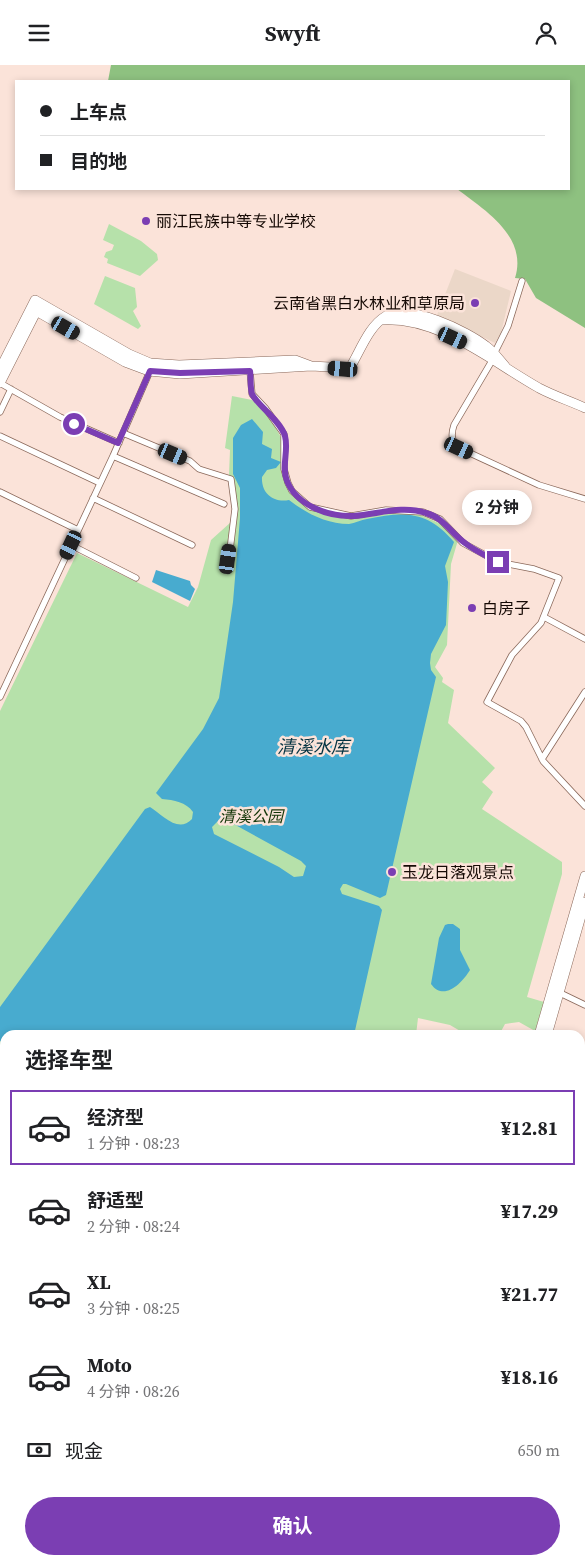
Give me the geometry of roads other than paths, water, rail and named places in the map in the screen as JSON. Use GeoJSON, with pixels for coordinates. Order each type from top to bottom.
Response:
{"type":"FeatureCollection","features":[{"type":"Feature","properties":{"kind":"street"},"geometry":{"type":"LineString","coordinates":[[522,281],[508,326],[494,357],[454,425],[452,433],[454,443],[459,448],[539,485],[585,499]]}},
{"type":"Feature","properties":{"kind":"street"},"geometry":{"type":"LineString","coordinates":[[36,306],[129,355],[150,363],[179,365],[295,359],[311,366]]}},
{"type":"Feature","properties":{"kind":"street"},"geometry":{"type":"LineString","coordinates":[[36,306],[125,362],[150,371],[180,373],[250,371],[311,366],[343,369],[350,367],[374,326],[380,320],[393,313],[409,312],[477,340],[505,366],[541,389],[585,408]]}},
{"type":"Feature","properties":{"kind":"street"},"geometry":{"type":"LineString","coordinates":[[0,369],[36,306]]}},
{"type":"Feature","properties":{"kind":"street"},"geometry":{"type":"LineString","coordinates":[[36,306],[0,383],[60,417],[118,443]]}},
{"type":"Feature","properties":{"kind":"street"},"geometry":{"type":"LineString","coordinates":[[0,697],[150,371]]}},
{"type":"Feature","properties":{"kind":"street"},"geometry":{"type":"LineString","coordinates":[[250,371],[252,394],[266,409],[284,434],[284,469],[288,483],[292,491],[307,505],[346,516],[399,510],[417,511],[434,516],[450,528],[463,543],[498,562],[534,569],[559,578],[544,617],[512,655],[487,702],[521,721],[542,759],[585,806]]}},
{"type":"Feature","properties":{"kind":"street"},"geometry":{"type":"LineString","coordinates":[[0,411],[11,389]]}},
{"type":"Feature","properties":{"kind":"street"},"geometry":{"type":"LineString","coordinates":[[123,433],[190,461],[199,469],[231,479],[235,509],[228,559]]}},
{"type":"Feature","properties":{"kind":"street"},"geometry":{"type":"LineString","coordinates":[[0,435],[100,483]]}},
{"type":"Feature","properties":{"kind":"street"},"geometry":{"type":"LineString","coordinates":[[113,455],[224,504]]}},
{"type":"Feature","properties":{"kind":"street"},"geometry":{"type":"LineString","coordinates":[[0,493],[78,529]]}},
{"type":"Feature","properties":{"kind":"street"},"geometry":{"type":"LineString","coordinates":[[93,498],[192,545]]}},
{"type":"Feature","properties":{"kind":"street"},"geometry":{"type":"LineString","coordinates":[[71,545],[92,558],[136,578]]}},
{"type":"Feature","properties":{"kind":"street"},"geometry":{"type":"LineString","coordinates":[[544,617],[585,639]]}},
{"type":"Feature","properties":{"kind":"street"},"geometry":{"type":"LineString","coordinates":[[542,759],[585,692]]}},
{"type":"Feature","properties":{"kind":"street"},"geometry":{"type":"LineString","coordinates":[[540,1030],[585,876]]}},
{"type":"Feature","properties":{"kind":"street"},"geometry":{"type":"LineString","coordinates":[[549,1030],[585,902]]}},
{"type":"Feature","properties":{"kind":"street"},"geometry":{"type":"LineString","coordinates":[[560,993],[585,1005]]}},
{"type":"Feature","properties":{"kind":"water","name":"清溪水库"},"geometry":{"type":"Polygon","coordinates":[[[252,419],[263,432],[262,444],[272,449],[271,458],[281,462],[276,468],[267,470],[262,477],[266,493],[274,499],[289,500],[317,517],[341,524],[349,524],[381,516],[415,516],[435,524],[454,542],[445,566],[448,582],[446,625],[431,654],[431,670],[436,677],[386,895],[380,898],[346,884],[343,884],[340,889],[342,894],[379,906],[382,910],[355,1030],[0,1030],[0,1007],[145,809],[150,807],[176,824],[181,825],[192,819],[193,812],[187,806],[175,801],[162,799],[156,793],[203,729],[219,698],[233,602],[240,518],[240,488],[233,474],[233,438],[241,425],[252,419]],[[219,820],[212,827],[214,834],[279,867],[294,877],[303,876],[306,866],[301,861],[230,822],[219,820]]]}},
{"type":"Feature","properties":{"kind":"water"},"geometry":{"type":"Polygon","coordinates":[[[156,570],[190,581],[195,589],[190,601],[152,582],[156,570]]]}},
{"type":"Feature","properties":{"kind":"water"},"geometry":{"type":"Polygon","coordinates":[[[453,924],[460,929],[460,950],[470,970],[458,985],[447,991],[441,991],[431,984],[439,938],[445,925],[453,924]]]}},
{"type":"Feature","properties":{"kind":"place","name":"丽江民族中等专业学校"},"geometry":{"type":"Point","coordinates":[146,221]}},
{"type":"Feature","properties":{"kind":"place","name":"云南省黑白水林业和草原局"},"geometry":{"type":"Point","coordinates":[475,303]}},
{"type":"Feature","properties":{"kind":"place","name":"白房子"},"geometry":{"type":"Point","coordinates":[472,608]}},
{"type":"Feature","properties":{"kind":"place","name":"玉龙日落观景点"},"geometry":{"type":"Point","coordinates":[392,872]}},
{"type":"Feature","properties":{"kind":"park label","name":"清溪公园"},"geometry":{"type":"Point","coordinates":[251,816]}}]}
